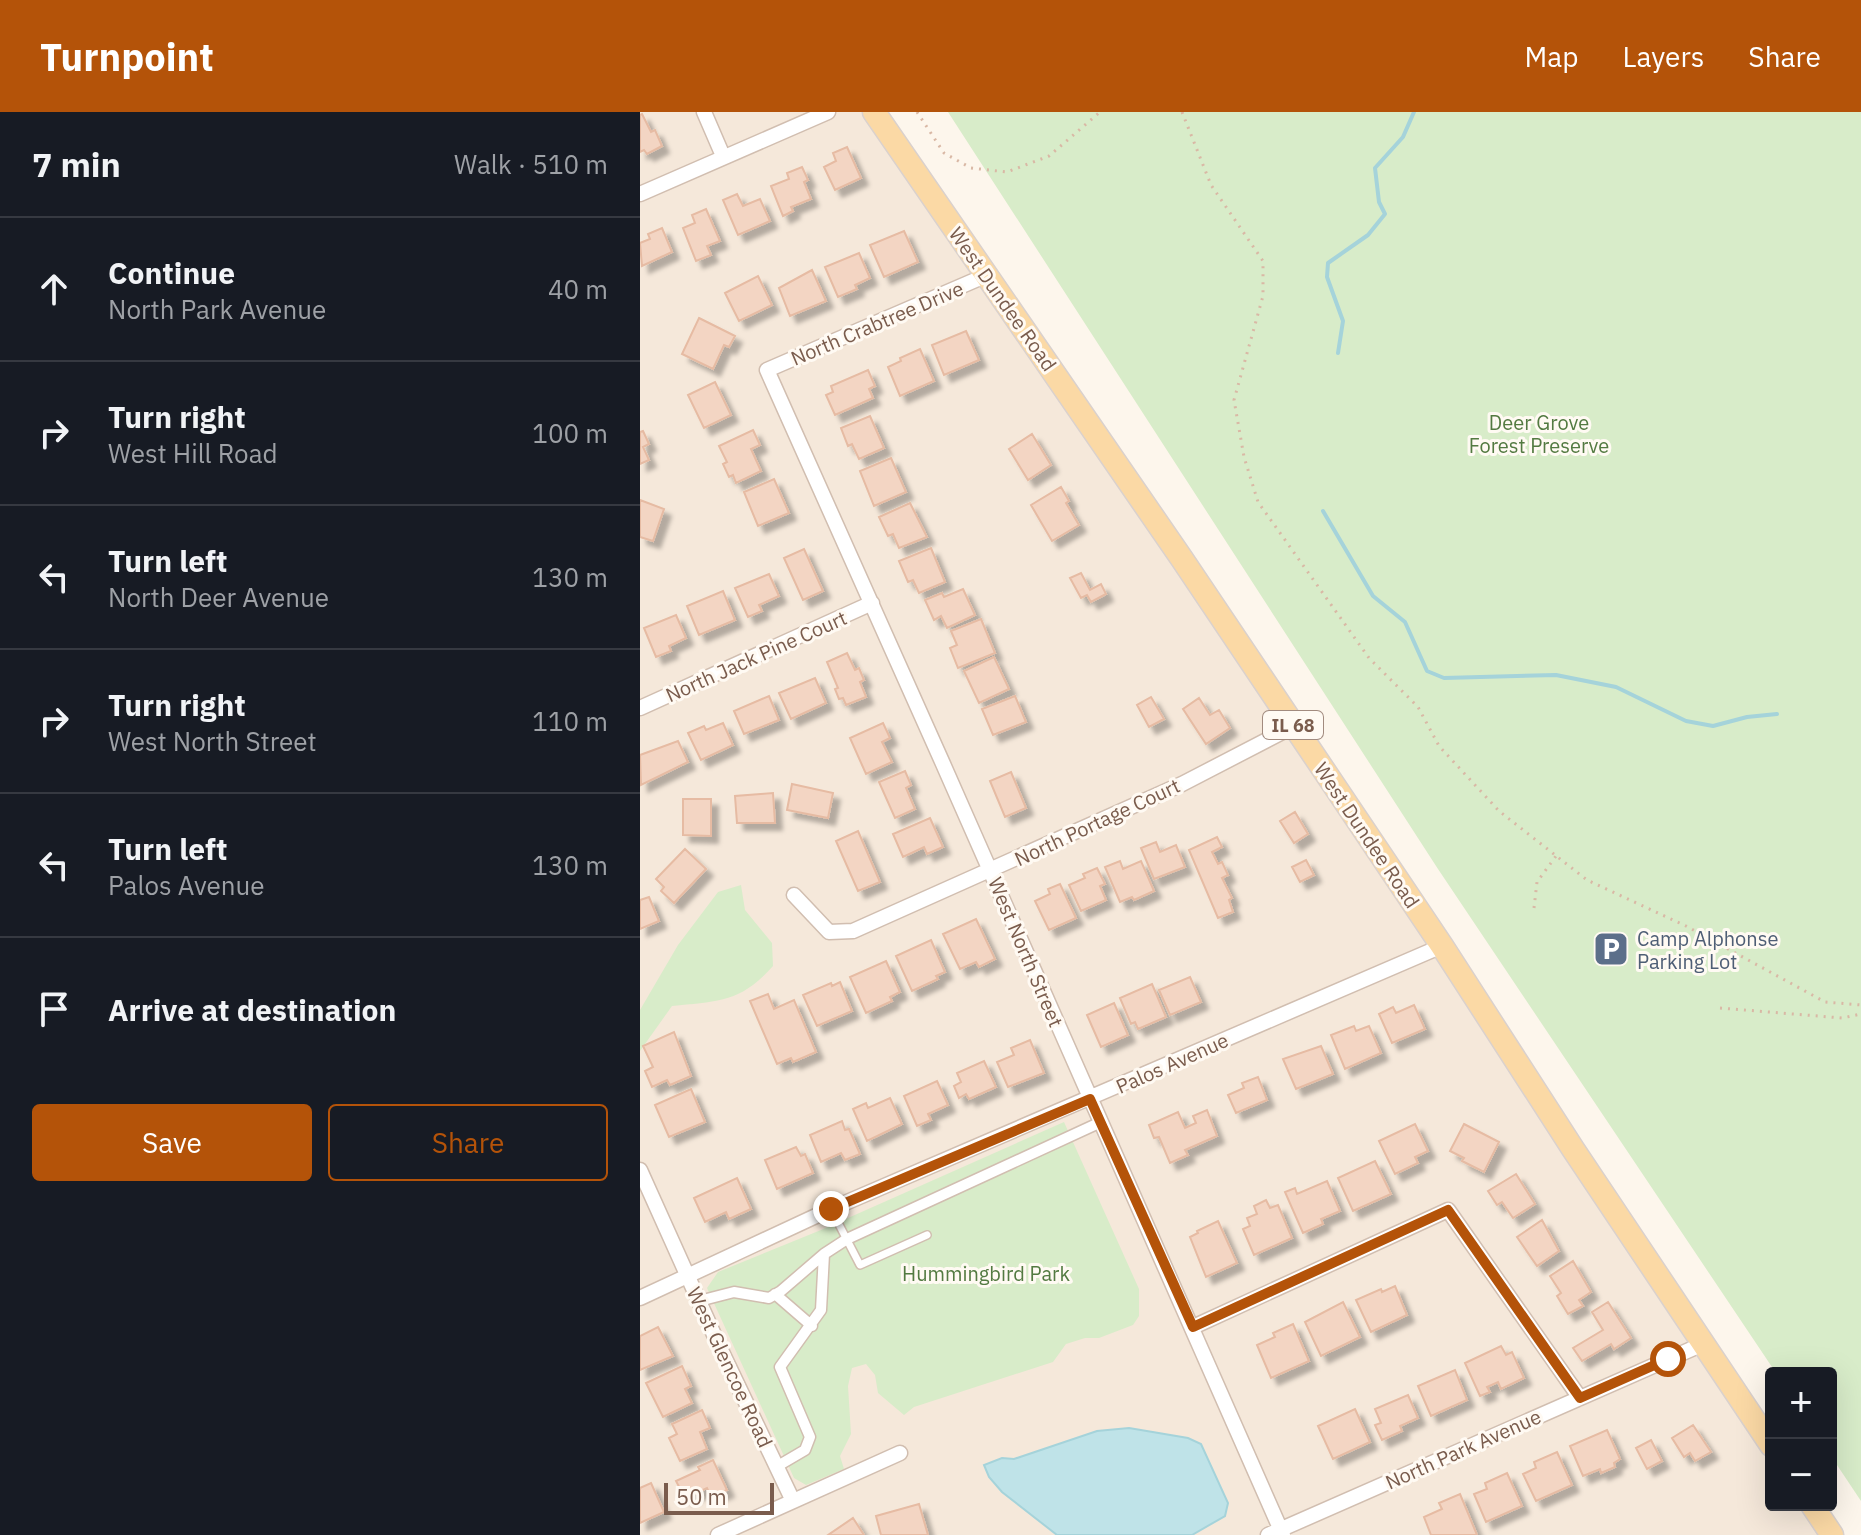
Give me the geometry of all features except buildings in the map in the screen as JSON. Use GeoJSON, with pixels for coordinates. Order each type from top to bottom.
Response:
{"type":"FeatureCollection","features":[{"type":"Feature","properties":{"kind":"main road","name":"West Dundee Road"},"geometry":{"type":"LineString","coordinates":[[874,112],[1294,726],[1767,1439]]}},
{"type":"Feature","properties":{"kind":"main road"},"geometry":{"type":"LineString","coordinates":[[1816,1511],[1832,1535]]}},
{"type":"Feature","properties":{"kind":"street"},"geometry":{"type":"LineString","coordinates":[[704,112],[723,156]]}},
{"type":"Feature","properties":{"kind":"street"},"geometry":{"type":"LineString","coordinates":[[640,194],[828,112]]}},
{"type":"Feature","properties":{"kind":"street","name":"North Crabtree Drive"},"geometry":{"type":"LineString","coordinates":[[767,370],[987,275]]}},
{"type":"Feature","properties":{"kind":"street","name":"West North Street"},"geometry":{"type":"LineString","coordinates":[[767,370],[1193,1327],[1277,1533]]}},
{"type":"Feature","properties":{"kind":"street","name":"North Jack Pine Court"},"geometry":{"type":"LineString","coordinates":[[640,708],[872,603]]}},
{"type":"Feature","properties":{"kind":"street","name":"North Portage Court"},"geometry":{"type":"LineString","coordinates":[[794,895],[829,932],[853,931],[1182,784],[1294,726]]}},
{"type":"Feature","properties":{"kind":"street","name":"Palos Avenue"},"geometry":{"type":"LineString","coordinates":[[640,1298],[831,1209],[1442,946]]}},
{"type":"Feature","properties":{"kind":"street"},"geometry":{"type":"LineString","coordinates":[[699,1301],[734,1292],[769,1298],[847,1239],[1101,1122]]}},
{"type":"Feature","properties":{"kind":"street","name":"West Glencoe Road"},"geometry":{"type":"LineString","coordinates":[[640,1170],[793,1501]]}},
{"type":"Feature","properties":{"kind":"street"},"geometry":{"type":"LineString","coordinates":[[1193,1327],[1448,1210],[1580,1398]]}},
{"type":"Feature","properties":{"kind":"street"},"geometry":{"type":"LineString","coordinates":[[776,1467],[805,1450],[810,1437],[780,1367],[821,1310],[824,1254]]}},
{"type":"Feature","properties":{"kind":"street"},"geometry":{"type":"LineString","coordinates":[[775,1294],[812,1326]]}},
{"type":"Feature","properties":{"kind":"street","name":"North Park Avenue"},"geometry":{"type":"LineString","coordinates":[[1277,1533],[1703,1344]]}},
{"type":"Feature","properties":{"kind":"street"},"geometry":{"type":"LineString","coordinates":[[718,1535],[900,1453]]}},
{"type":"Feature","properties":{"kind":"lane"},"geometry":{"type":"LineString","coordinates":[[831,1209],[860,1265],[927,1235]]}},
{"type":"Feature","properties":{"kind":"path"},"geometry":{"type":"LineString","coordinates":[[917,112],[944,153],[971,168],[1007,172],[1049,156],[1100,112]]}},
{"type":"Feature","properties":{"kind":"path"},"geometry":{"type":"LineString","coordinates":[[1182,112],[1211,185],[1263,261],[1263,296],[1234,400],[1244,457],[1258,502],[1369,658],[1418,707],[1439,746],[1499,811],[1587,880],[1686,926],[1825,1002],[1861,1005]]}},
{"type":"Feature","properties":{"kind":"path"},"geometry":{"type":"LineString","coordinates":[[1534,908],[1537,882],[1556,856]]}},
{"type":"Feature","properties":{"kind":"path"},"geometry":{"type":"LineString","coordinates":[[1720,1008],[1842,1018],[1861,1014]]}},
{"type":"Feature","properties":{"kind":"shaded area"},"geometry":{"type":"Polygon","coordinates":[[[640,112],[874,112],[1765,1436],[1765,1511],[1816,1511],[1832,1535],[640,1535],[640,112]]]}},
{"type":"Feature","properties":{"kind":"green space","name":"Deer Grove Forest Preserve"},"geometry":{"type":"Polygon","coordinates":[[[948,112],[1861,112],[1861,1501],[1837,1465],[1837,1367],[1772,1367],[1438,869],[948,112]]]}},
{"type":"Feature","properties":{"kind":"green space"},"geometry":{"type":"Polygon","coordinates":[[[741,885],[745,910],[772,943],[773,966],[739,994],[715,1001],[672,1006],[640,1051],[640,1010],[678,945],[718,892],[741,885]]]}},
{"type":"Feature","properties":{"kind":"green space","name":"Hummingbird Park"},"geometry":{"type":"Polygon","coordinates":[[[1064,1122],[1139,1289],[1139,1316],[1133,1325],[1099,1338],[1085,1338],[1066,1344],[1053,1362],[914,1407],[904,1415],[878,1393],[875,1375],[866,1364],[852,1368],[848,1386],[851,1434],[840,1456],[844,1469],[806,1485],[794,1478],[707,1288],[718,1272],[821,1230],[1064,1122]]]}},
{"type":"Feature","properties":{"kind":"water"},"geometry":{"type":"Polygon","coordinates":[[[1129,1428],[1188,1438],[1201,1444],[1228,1503],[1225,1516],[1192,1535],[1057,1535],[1002,1492],[989,1477],[984,1465],[1002,1458],[1014,1459],[1097,1431],[1129,1428]]]}},
{"type":"Feature","properties":{"kind":"waterway"},"geometry":{"type":"LineString","coordinates":[[1338,353],[1343,321],[1327,277],[1328,263],[1368,235],[1385,214],[1379,202],[1375,168],[1403,137],[1414,112]]}},
{"type":"Feature","properties":{"kind":"waterway"},"geometry":{"type":"LineString","coordinates":[[1323,511],[1373,596],[1405,622],[1427,671],[1444,678],[1556,675],[1616,687],[1686,721],[1713,726],[1747,717],[1777,714]]}},
{"type":"Feature","properties":{"kind":"place","name":"Camp Alphonse Parking Lot"},"geometry":{"type":"Point","coordinates":[1611,949]}},
{"type":"Feature","properties":{"kind":"route"},"geometry":{"type":"LineString","coordinates":[[831,1209],[1090,1099],[1193,1327],[1448,1210],[1580,1398],[1668,1359]]}}]}
